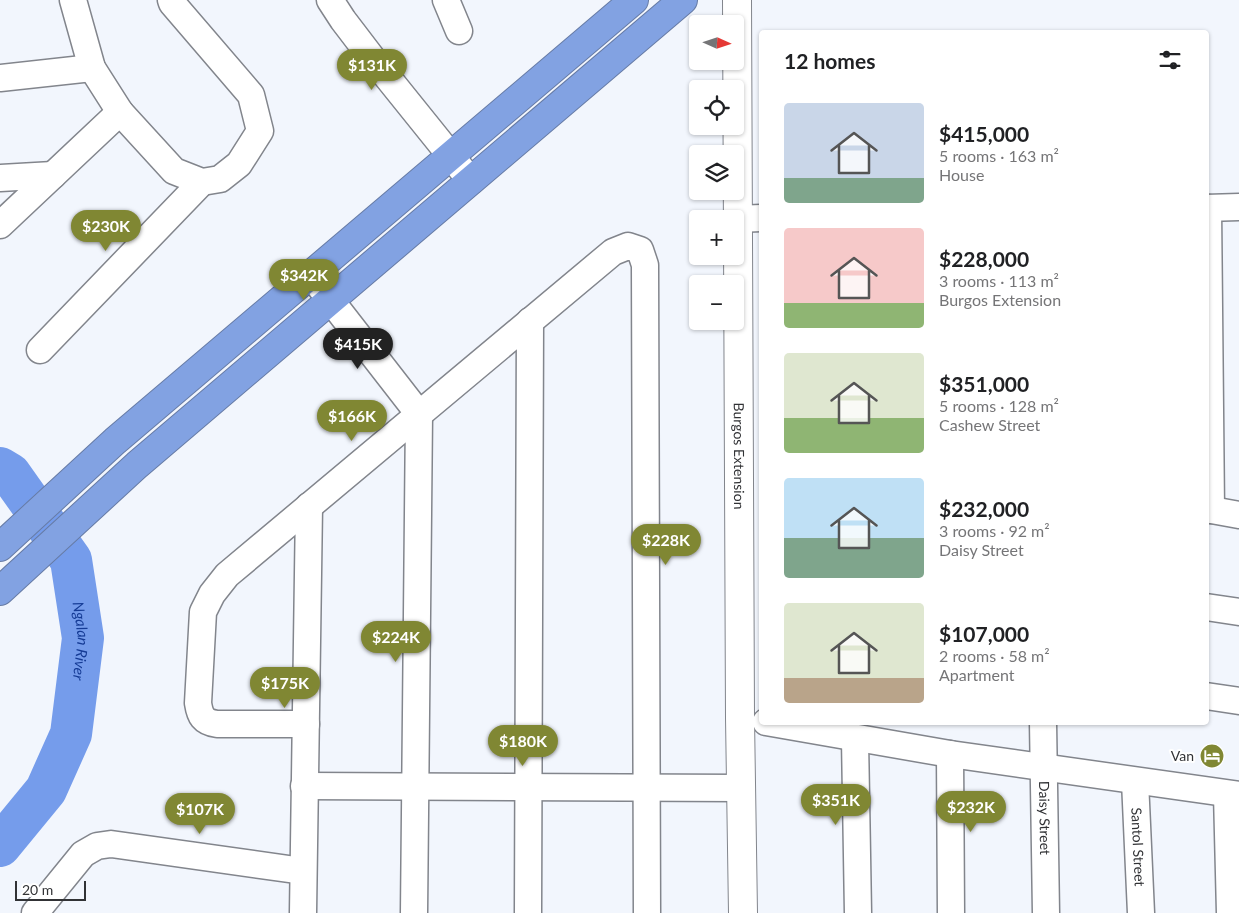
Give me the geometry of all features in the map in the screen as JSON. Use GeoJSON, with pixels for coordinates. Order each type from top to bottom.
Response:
{"type":"FeatureCollection","features":[{"type":"Feature","properties":{"kind":"highway"},"geometry":{"type":"LineString","coordinates":[[0,547],[115,441],[634,0]]}},
{"type":"Feature","properties":{"kind":"highway"},"geometry":{"type":"LineString","coordinates":[[0,591],[137,465],[683,0]]}},
{"type":"Feature","properties":{"kind":"main road","name":"Burgos Extension"},"geometry":{"type":"LineString","coordinates":[[737,0],[749,219],[751,720],[741,788],[743,913]]}},
{"type":"Feature","properties":{"kind":"street"},"geometry":{"type":"LineString","coordinates":[[73,0],[92,68],[120,112],[174,171],[202,182],[220,179],[239,164],[260,131],[250,95],[171,0]]}},
{"type":"Feature","properties":{"kind":"street"},"geometry":{"type":"LineString","coordinates":[[330,0],[372,58],[471,181]]}},
{"type":"Feature","properties":{"kind":"street"},"geometry":{"type":"LineString","coordinates":[[446,0],[459,31]]}},
{"type":"Feature","properties":{"kind":"street"},"geometry":{"type":"LineString","coordinates":[[0,78],[92,68]]}},
{"type":"Feature","properties":{"kind":"street"},"geometry":{"type":"LineString","coordinates":[[0,225],[120,112]]}},
{"type":"Feature","properties":{"kind":"street"},"geometry":{"type":"LineString","coordinates":[[0,178],[53,175]]}},
{"type":"Feature","properties":{"kind":"street"},"geometry":{"type":"LineString","coordinates":[[40,350],[202,182]]}},
{"type":"Feature","properties":{"kind":"street"},"geometry":{"type":"LineString","coordinates":[[1209,208],[1239,208]]}},
{"type":"Feature","properties":{"kind":"street"},"geometry":{"type":"LineString","coordinates":[[306,724],[209,723],[203,719],[199,712],[198,703],[203,612],[212,594],[227,575],[613,252],[628,246],[640,250],[645,266],[645,788],[647,913]]}},
{"type":"Feature","properties":{"kind":"street"},"geometry":{"type":"LineString","coordinates":[[310,275],[419,414],[414,913]]}},
{"type":"Feature","properties":{"kind":"street"},"geometry":{"type":"LineString","coordinates":[[528,913],[530,321]]}},
{"type":"Feature","properties":{"kind":"street"},"geometry":{"type":"LineString","coordinates":[[303,913],[309,506]]}},
{"type":"Feature","properties":{"kind":"street"},"geometry":{"type":"LineString","coordinates":[[1209,509],[1239,515]]}},
{"type":"Feature","properties":{"kind":"street"},"geometry":{"type":"LineString","coordinates":[[1209,607],[1239,612]]}},
{"type":"Feature","properties":{"kind":"street"},"geometry":{"type":"LineString","coordinates":[[1209,697],[1239,702]]}},
{"type":"Feature","properties":{"kind":"street"},"geometry":{"type":"LineString","coordinates":[[782,725],[950,754],[1233,794],[1230,913]]}},
{"type":"Feature","properties":{"kind":"street","name":"Daisy Street"},"geometry":{"type":"LineString","coordinates":[[1043,725],[1046,913]]}},
{"type":"Feature","properties":{"kind":"street"},"geometry":{"type":"LineString","coordinates":[[855,739],[858,913]]}},
{"type":"Feature","properties":{"kind":"street"},"geometry":{"type":"LineString","coordinates":[[950,754],[951,913]]}},
{"type":"Feature","properties":{"kind":"street","name":"Santol Street"},"geometry":{"type":"LineString","coordinates":[[1135,781],[1141,913]]}},
{"type":"Feature","properties":{"kind":"street"},"geometry":{"type":"LineString","coordinates":[[304,786],[741,788]]}},
{"type":"Feature","properties":{"kind":"street"},"geometry":{"type":"LineString","coordinates":[[35,913],[83,854],[97,846],[111,844],[304,871]]}},
{"type":"Feature","properties":{"kind":"waterway","name":"Ngalan River"},"geometry":{"type":"LineString","coordinates":[[0,468],[10,474],[71,560],[83,638],[71,734],[46,790],[0,846]]}},
{"type":"Feature","properties":{"kind":"place","name":"Van"},"geometry":{"type":"Point","coordinates":[1212,756]}}]}
